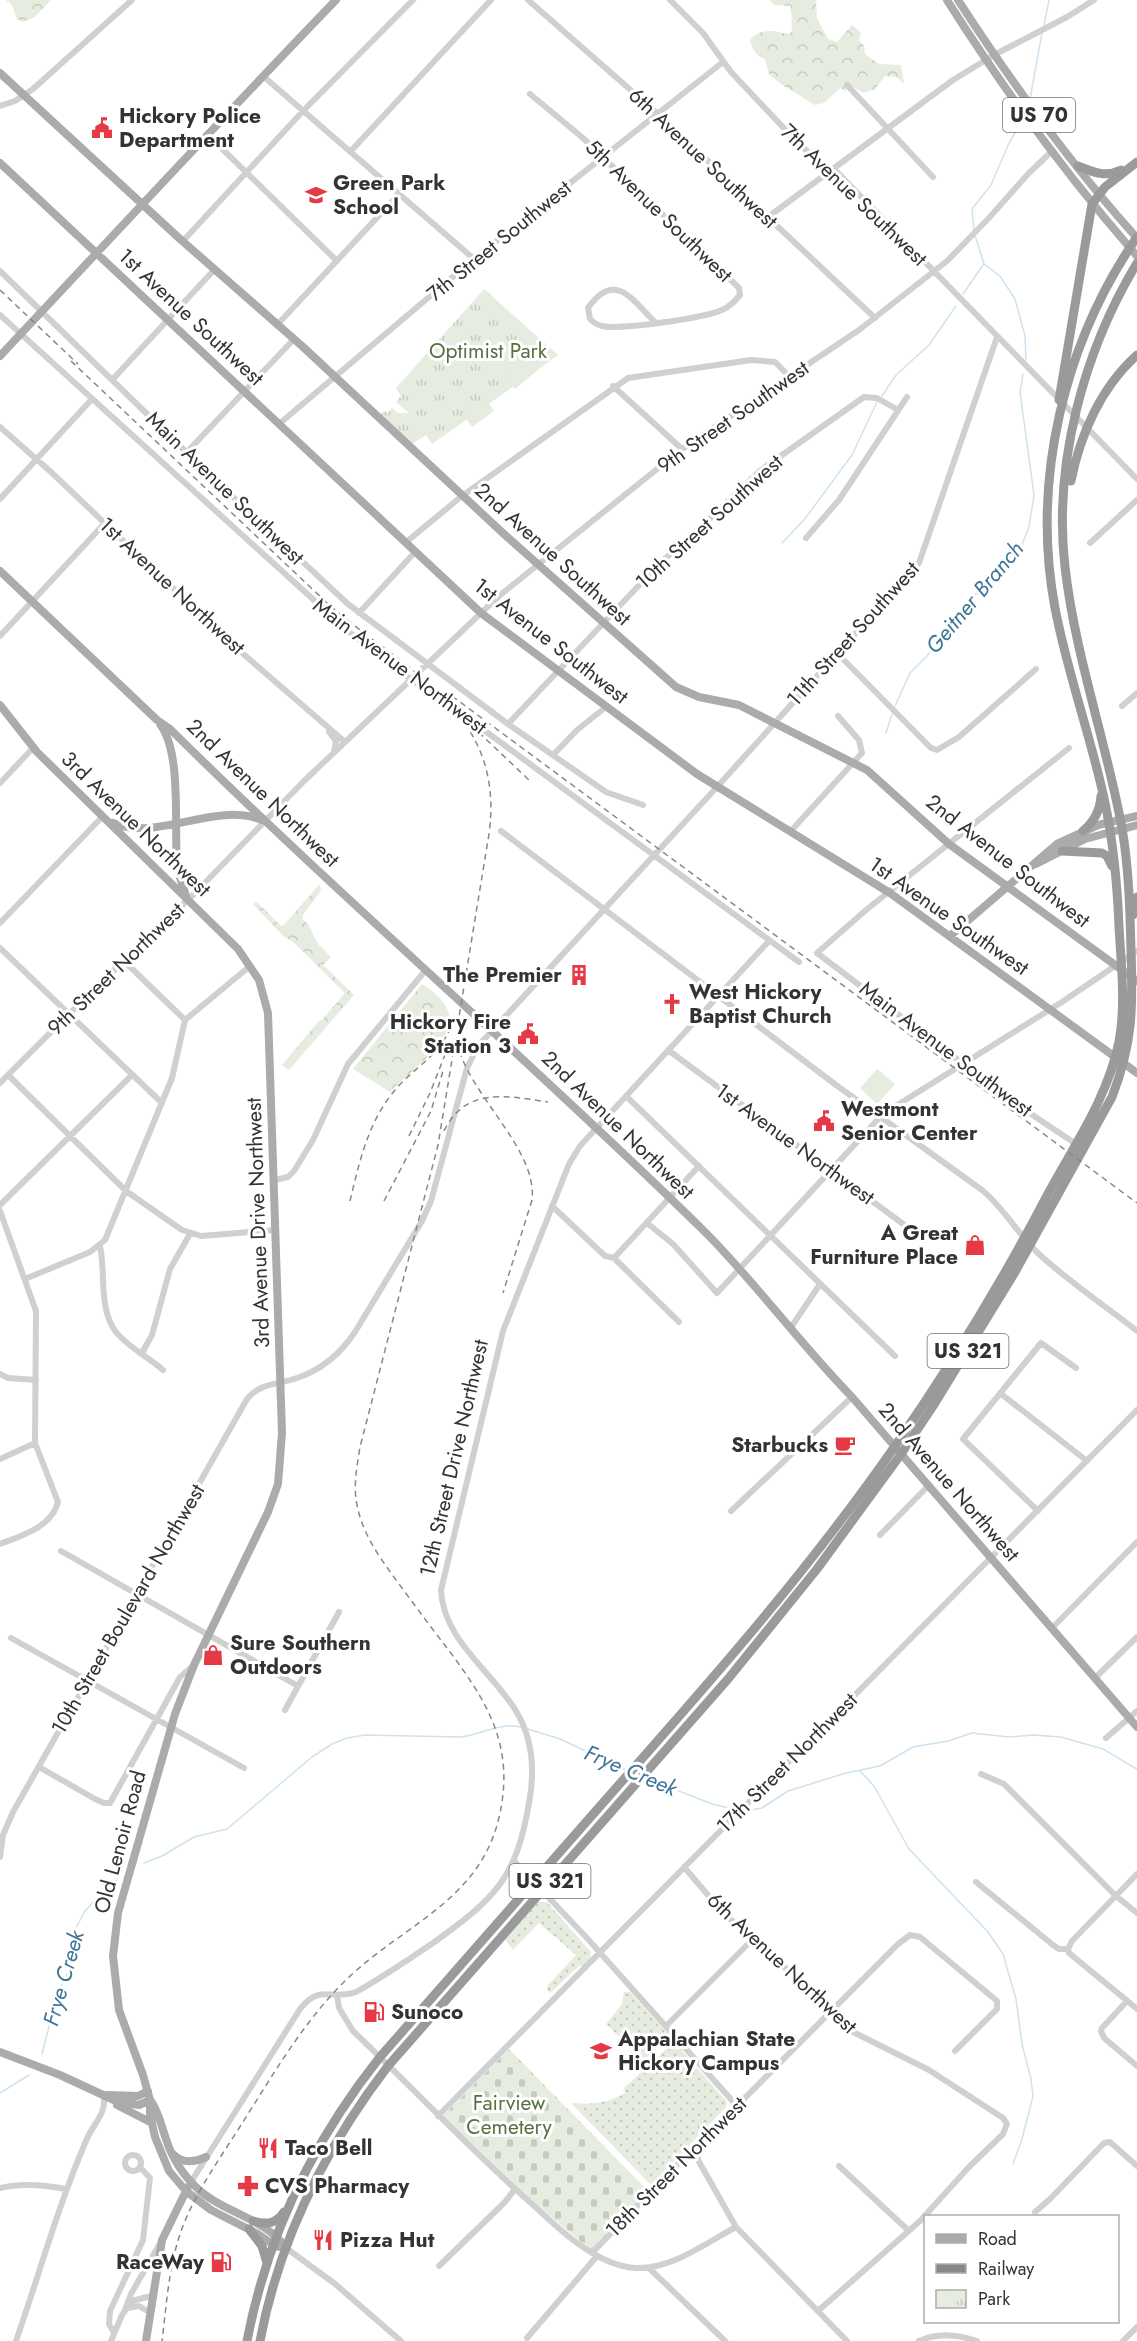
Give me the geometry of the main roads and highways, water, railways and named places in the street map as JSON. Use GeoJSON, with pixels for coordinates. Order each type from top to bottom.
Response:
{"type":"FeatureCollection","features":[{"type":"Feature","properties":{"kind":"highway"},"geometry":{"type":"LineString","coordinates":[[1078,166],[1097,174],[1109,174],[1137,160]]}},
{"type":"Feature","properties":{"kind":"highway"},"geometry":{"type":"LineString","coordinates":[[1053,449],[1054,430],[1092,204],[1099,194],[1137,160]]}},
{"type":"Feature","properties":{"kind":"highway","name":"US 321"},"geometry":{"type":"LineString","coordinates":[[1027,1242],[1103,1092],[1119,1041],[1122,997],[1118,888],[1110,827],[1059,629],[1051,584],[1047,521],[1053,449],[1068,384],[1085,330],[1111,278],[1137,238]]}},
{"type":"Feature","properties":{"kind":"highway","name":"US 321"},"geometry":{"type":"LineString","coordinates":[[260,2341],[268,2303],[286,2248],[308,2195],[329,2152],[357,2108],[388,2066],[764,1635],[818,1569],[898,1450],[961,1343],[1093,1135],[1112,1097],[1121,1072],[1132,1021],[1128,880],[1121,825],[1068,585],[1065,566],[1065,487],[1080,395],[1117,299],[1137,263]]}},
{"type":"Feature","properties":{"kind":"highway"},"geometry":{"type":"LineString","coordinates":[[1068,585],[1070,579],[1068,504],[1078,453],[1087,426],[1102,398],[1137,355]]}},
{"type":"Feature","properties":{"kind":"highway"},"geometry":{"type":"LineString","coordinates":[[1083,831],[1097,814],[1101,785]]}},
{"type":"Feature","properties":{"kind":"highway"},"geometry":{"type":"LineString","coordinates":[[1062,851],[1095,851],[1107,856],[1118,888]]}},
{"type":"Feature","properties":{"kind":"highway"},"geometry":{"type":"LineString","coordinates":[[1130,929],[1137,897]]}},
{"type":"Feature","properties":{"kind":"highway","name":"US 321"},"geometry":{"type":"LineString","coordinates":[[247,2341],[267,2266],[293,2197],[319,2144],[348,2099],[380,2057],[765,1616],[898,1450]]}},
{"type":"Feature","properties":{"kind":"highway"},"geometry":{"type":"LineString","coordinates":[[267,2266],[262,2246],[251,2225],[277,2220],[293,2197]]}},
{"type":"Feature","properties":{"kind":"main road"},"geometry":{"type":"LineString","coordinates":[[0,356],[207,134],[336,0]]}},
{"type":"Feature","properties":{"kind":"main road","name":"US 70"},"geometry":{"type":"LineString","coordinates":[[947,0],[985,61],[1051,152],[1137,256]]}},
{"type":"Feature","properties":{"kind":"main road","name":"US 70"},"geometry":{"type":"LineString","coordinates":[[958,0],[994,55],[1099,194],[1137,238]]}},
{"type":"Feature","properties":{"kind":"main road","name":"2nd Avenue Southwest"},"geometry":{"type":"LineString","coordinates":[[0,73],[214,270],[294,339],[462,496],[679,689],[699,697],[739,705],[855,763],[878,779],[949,844],[1137,981]]}},
{"type":"Feature","properties":{"kind":"main road","name":"1st Avenue Southwest"},"geometry":{"type":"LineString","coordinates":[[0,163],[481,613],[717,787],[890,893],[1137,1073]]}},
{"type":"Feature","properties":{"kind":"main road","name":"2nd Avenue Northwest"},"geometry":{"type":"LineString","coordinates":[[0,571],[425,971],[492,1030],[596,1128],[740,1269],[1137,1727]]}},
{"type":"Feature","properties":{"kind":"main road","name":"3rd Avenue Northwest"},"geometry":{"type":"LineString","coordinates":[[0,705],[33,748],[238,949],[250,966]]}},
{"type":"Feature","properties":{"kind":"main road"},"geometry":{"type":"LineString","coordinates":[[157,720],[167,736],[174,756],[177,865],[187,899]]}},
{"type":"Feature","properties":{"kind":"main road"},"geometry":{"type":"LineString","coordinates":[[103,816],[121,826],[131,828],[231,814],[265,821]]}},
{"type":"Feature","properties":{"kind":"main road"},"geometry":{"type":"LineString","coordinates":[[1121,825],[1137,816]]}},
{"type":"Feature","properties":{"kind":"main road"},"geometry":{"type":"LineString","coordinates":[[1036,864],[1040,857],[1051,848],[1083,831],[1137,825]]}},
{"type":"Feature","properties":{"kind":"main road"},"geometry":{"type":"LineString","coordinates":[[950,936],[1036,864],[1110,827]]}},
{"type":"Feature","properties":{"kind":"main road","name":"3rd Avenue Drive Northwest"},"geometry":{"type":"LineString","coordinates":[[208,1635],[260,1531],[278,1484],[282,1449],[269,1025],[264,992],[250,966]]}},
{"type":"Feature","properties":{"kind":"main road","name":"Old Lenoir Road"},"geometry":{"type":"LineString","coordinates":[[208,1635],[181,1695],[171,1727],[118,1913],[113,1956],[119,2010],[149,2096],[159,2112],[170,2152],[191,2182],[210,2198],[238,2213],[251,2225]]}},
{"type":"Feature","properties":{"kind":"main road"},"geometry":{"type":"LineString","coordinates":[[0,2052],[60,2075],[152,2123]]}},
{"type":"Feature","properties":{"kind":"main road"},"geometry":{"type":"LineString","coordinates":[[104,2096],[149,2096]]}},
{"type":"Feature","properties":{"kind":"main road","name":"Old Lenoir Road"},"geometry":{"type":"LineString","coordinates":[[149,2096],[152,2123],[163,2159],[186,2191],[211,2210],[236,2223],[251,2225]]}},
{"type":"Feature","properties":{"kind":"main road"},"geometry":{"type":"LineString","coordinates":[[170,2152],[184,2161],[195,2161],[206,2157]]}},
{"type":"Feature","properties":{"kind":"main road","name":"12th Street Drive Northwest"},"geometry":{"type":"LineString","coordinates":[[186,2191],[191,2182]]}},
{"type":"Feature","properties":{"kind":"main road"},"geometry":{"type":"LineString","coordinates":[[146,2341],[162,2240],[186,2191]]}},
{"type":"Feature","properties":{"kind":"main road"},"geometry":{"type":"LineString","coordinates":[[251,2225],[286,2248]]}},
{"type":"Feature","properties":{"kind":"waterway","name":"Geitner Branch"},"geometry":{"type":"LineString","coordinates":[[1044,25],[1049,0]]}},
{"type":"Feature","properties":{"kind":"waterway","name":"Geitner Branch"},"geometry":{"type":"LineString","coordinates":[[1030,99],[1042,33]]}},
{"type":"Feature","properties":{"kind":"waterway","name":"Geitner Branch"},"geometry":{"type":"LineString","coordinates":[[974,230],[972,209],[991,185],[1009,143],[1024,118]]}},
{"type":"Feature","properties":{"kind":"waterway","name":"Geitner Branch"},"geometry":{"type":"LineString","coordinates":[[975,235],[984,264],[1000,276],[1015,299],[1025,336],[1026,360]]}},
{"type":"Feature","properties":{"kind":"waterway"},"geometry":{"type":"LineString","coordinates":[[963,294],[983,265]]}},
{"type":"Feature","properties":{"kind":"waterway"},"geometry":{"type":"LineString","coordinates":[[882,396],[896,375],[929,345],[956,306]]}},
{"type":"Feature","properties":{"kind":"waterway","name":"Geitner Branch"},"geometry":{"type":"LineString","coordinates":[[895,706],[910,673],[927,656],[963,608],[1021,547],[1029,527],[1034,495],[1020,392],[1023,374]]}},
{"type":"Feature","properties":{"kind":"waterway"},"geometry":{"type":"LineString","coordinates":[[782,543],[804,520],[852,455],[877,402]]}},
{"type":"Feature","properties":{"kind":"waterway","name":"Geitner Branch"},"geometry":{"type":"LineString","coordinates":[[886,733],[892,714]]}},
{"type":"Feature","properties":{"kind":"waterway","name":"Frye Creek"},"geometry":{"type":"LineString","coordinates":[[144,1863],[162,1856],[194,1837],[227,1829],[312,1757],[332,1744],[347,1738],[365,1735],[460,1737],[498,1727],[521,1727]]}},
{"type":"Feature","properties":{"kind":"waterway","name":"Frye Creek"},"geometry":{"type":"LineString","coordinates":[[528,1729],[560,1739],[628,1771]]}},
{"type":"Feature","properties":{"kind":"waterway","name":"Frye Creek"},"geometry":{"type":"LineString","coordinates":[[745,1811],[762,1808],[788,1791],[846,1773],[880,1766],[913,1747],[948,1741],[972,1733],[1009,1737],[1033,1735],[1061,1737],[1103,1749],[1137,1769]]}},
{"type":"Feature","properties":{"kind":"waterway"},"geometry":{"type":"LineString","coordinates":[[860,1771],[874,1786],[909,1849],[988,1932],[1003,1954],[1016,1999],[1022,2044],[1033,2096],[1013,2164]]}},
{"type":"Feature","properties":{"kind":"waterway","name":"Frye Creek"},"geometry":{"type":"LineString","coordinates":[[646,1778],[712,1804],[737,1810]]}},
{"type":"Feature","properties":{"kind":"waterway","name":"Frye Creek"},"geometry":{"type":"LineString","coordinates":[[42,2054],[57,1995],[70,1968],[77,1926],[85,1911],[104,1890],[117,1880]]}},
{"type":"Feature","properties":{"kind":"waterway","name":"Frye Creek"},"geometry":{"type":"LineString","coordinates":[[0,2093],[29,2075]]}},
{"type":"Feature","properties":{"kind":"railway"},"geometry":{"type":"LineString","coordinates":[[0,290],[78,364]]}},
{"type":"Feature","properties":{"kind":"railway"},"geometry":{"type":"LineString","coordinates":[[71,361],[326,602],[443,697],[465,724],[482,755],[490,791],[489,834],[438,1145],[360,1447],[355,1491],[360,1516],[374,1547],[464,1671],[486,1708],[500,1746],[503,1767],[500,1813],[491,1843],[476,1868],[458,1890],[438,1909],[368,1960],[346,1980],[316,2013],[277,2068],[204,2184],[185,2221],[172,2265],[162,2341]]}},
{"type":"Feature","properties":{"kind":"railway"},"geometry":{"type":"LineString","coordinates":[[452,696],[1137,1203]]}},
{"type":"Feature","properties":{"kind":"railway"},"geometry":{"type":"LineString","coordinates":[[471,725],[529,780]]}},
{"type":"Feature","properties":{"kind":"railway"},"geometry":{"type":"LineString","coordinates":[[350,1201],[365,1146],[376,1119],[399,1085],[433,1054],[447,1035],[453,1022]]}},
{"type":"Feature","properties":{"kind":"railway"},"geometry":{"type":"LineString","coordinates":[[457,1041],[463,1061],[473,1080],[513,1141],[531,1180],[532,1200],[503,1293]]}},
{"type":"Feature","properties":{"kind":"railway"},"geometry":{"type":"LineString","coordinates":[[409,1136],[430,1093],[448,1047]]}},
{"type":"Feature","properties":{"kind":"railway"},"geometry":{"type":"LineString","coordinates":[[384,1201],[431,1111],[443,1071]]}},
{"type":"Feature","properties":{"kind":"railway"},"geometry":{"type":"LineString","coordinates":[[444,1131],[453,1117],[476,1100],[503,1097],[548,1102]]}},
{"type":"Feature","properties":{"kind":"place","name":"Hickory Police Department"},"geometry":{"type":"Point","coordinates":[102,128]}},
{"type":"Feature","properties":{"kind":"place","name":"Green Park School"},"geometry":{"type":"Point","coordinates":[316,195]}},
{"type":"Feature","properties":{"kind":"place","name":"The Premier"},"geometry":{"type":"Point","coordinates":[579,975]}},
{"type":"Feature","properties":{"kind":"place","name":"West Hickory Baptist Church"},"geometry":{"type":"Point","coordinates":[672,1004]}},
{"type":"Feature","properties":{"kind":"place","name":"Hickory Fire Station 3"},"geometry":{"type":"Point","coordinates":[528,1034]}},
{"type":"Feature","properties":{"kind":"place","name":"Westmont Senior Center"},"geometry":{"type":"Point","coordinates":[824,1121]}},
{"type":"Feature","properties":{"kind":"place","name":"A Great Furniture Place"},"geometry":{"type":"Point","coordinates":[975,1245]}},
{"type":"Feature","properties":{"kind":"place","name":"Starbucks"},"geometry":{"type":"Point","coordinates":[845,1445]}},
{"type":"Feature","properties":{"kind":"place","name":"Sure Southern Outdoors"},"geometry":{"type":"Point","coordinates":[213,1655]}},
{"type":"Feature","properties":{"kind":"place","name":"Sunoco"},"geometry":{"type":"Point","coordinates":[374,2012]}},
{"type":"Feature","properties":{"kind":"place","name":"Appalachian State Hickory Campus"},"geometry":{"type":"Point","coordinates":[601,2051]}},
{"type":"Feature","properties":{"kind":"place","name":"Taco Bell"},"geometry":{"type":"Point","coordinates":[268,2148]}},
{"type":"Feature","properties":{"kind":"place","name":"CVS Pharmacy"},"geometry":{"type":"Point","coordinates":[248,2186]}},
{"type":"Feature","properties":{"kind":"place","name":"Pizza Hut"},"geometry":{"type":"Point","coordinates":[323,2240]}},
{"type":"Feature","properties":{"kind":"place","name":"RaceWay"},"geometry":{"type":"Point","coordinates":[221,2262]}},
{"type":"Feature","properties":{"kind":"park label","name":"Optimist Park"},"geometry":{"type":"Point","coordinates":[488,351]}},
{"type":"Feature","properties":{"kind":"park label","name":"Fairview Cemetery"},"geometry":{"type":"Point","coordinates":[509,2115]}}]}
